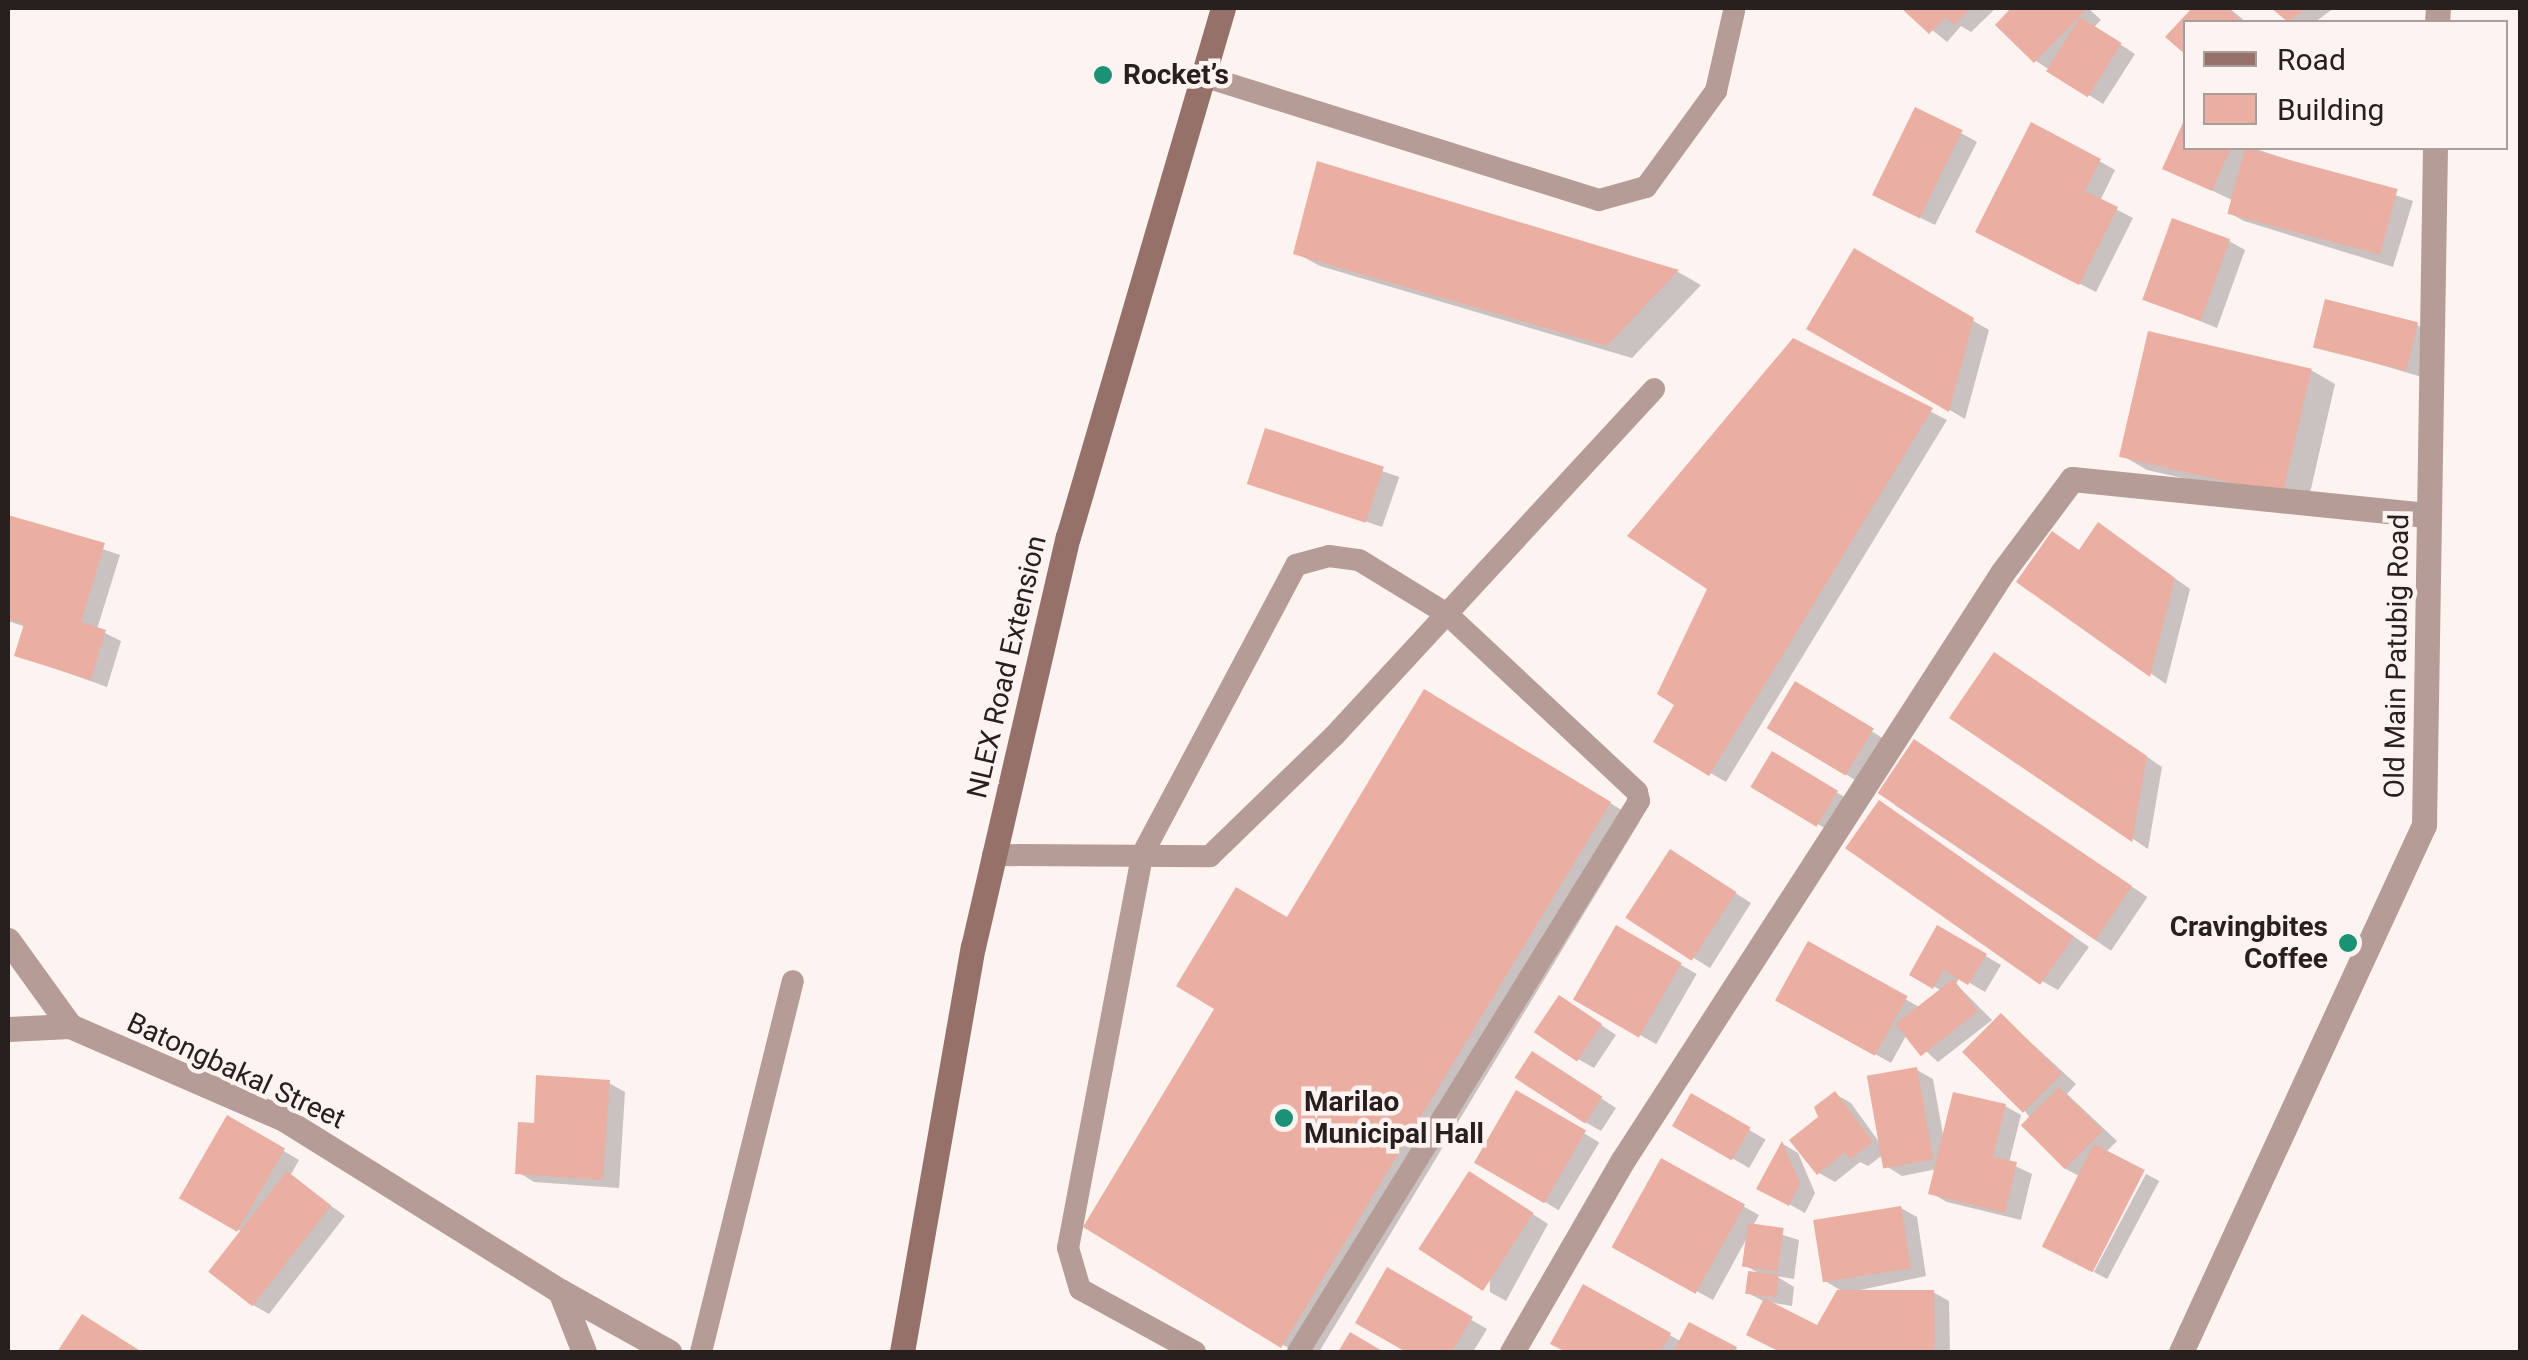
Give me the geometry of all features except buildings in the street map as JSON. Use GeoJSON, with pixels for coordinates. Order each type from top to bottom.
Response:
{"type":"FeatureCollection","features":[{"type":"Feature","properties":{"kind":"main road","name":"NLEX Road Extension"},"geometry":{"type":"LineString","coordinates":[[902,1352],[992,855],[1068,536],[1222,8]]}},
{"type":"Feature","properties":{"kind":"street","name":"Old Main Patubig Road"},"geometry":{"type":"LineString","coordinates":[[2181,1352],[2424,825],[2435,150]]}},
{"type":"Feature","properties":{"kind":"street"},"geometry":{"type":"LineString","coordinates":[[1512,1352],[1623,1160],[2002,572],[2072,479],[2429,515]]}},
{"type":"Feature","properties":{"kind":"street"},"geometry":{"type":"LineString","coordinates":[[8,940],[70,1026]]}},
{"type":"Feature","properties":{"kind":"street"},"geometry":{"type":"LineString","coordinates":[[8,1030],[70,1026]]}},
{"type":"Feature","properties":{"kind":"street","name":"Batongbakal Street"},"geometry":{"type":"LineString","coordinates":[[70,1026],[282,1118],[560,1291],[669,1352]]}},
{"type":"Feature","properties":{"kind":"street"},"geometry":{"type":"LineString","coordinates":[[560,1291],[584,1352]]}},
{"type":"Feature","properties":{"kind":"lane"},"geometry":{"type":"LineString","coordinates":[[1202,76],[1599,200],[1646,187],[1716,91],[1734,11]]}},
{"type":"Feature","properties":{"kind":"lane"},"geometry":{"type":"LineString","coordinates":[[992,855],[1210,856],[1334,736],[1654,390]]}},
{"type":"Feature","properties":{"kind":"lane"},"geometry":{"type":"LineString","coordinates":[[1195,1352],[1080,1289],[1068,1248],[1142,855],[1296,565],[1329,556],[1359,560],[1447,614],[1637,792],[1639,801],[1298,1352]]}},
{"type":"Feature","properties":{"kind":"lane"},"geometry":{"type":"LineString","coordinates":[[702,1352],[793,980]]}},
{"type":"Feature","properties":{"kind":"place","name":"Rocket’s"},"geometry":{"type":"Point","coordinates":[1103,75]}},
{"type":"Feature","properties":{"kind":"place","name":"Cravingbites Coffee"},"geometry":{"type":"Point","coordinates":[2348,943]}},
{"type":"Feature","properties":{"kind":"place","name":"Marilao Municipal Hall"},"geometry":{"type":"Point","coordinates":[1284,1118]}}]}
